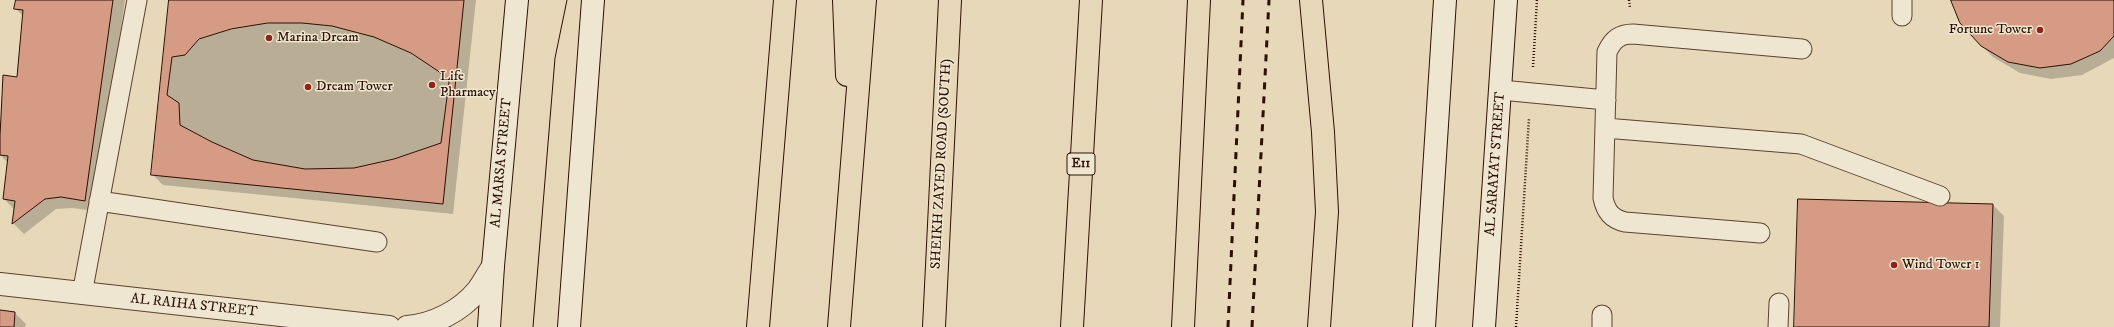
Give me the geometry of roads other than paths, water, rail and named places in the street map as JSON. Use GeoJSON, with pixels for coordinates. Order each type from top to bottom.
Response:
{"type":"FeatureCollection","features":[{"type":"Feature","properties":{"kind":"highway"},"geometry":{"type":"LineString","coordinates":[[758,327],[785,0]]}},
{"type":"Feature","properties":{"kind":"highway"},"geometry":{"type":"LineString","coordinates":[[844,0],[853,146]]}},
{"type":"Feature","properties":{"kind":"highway"},"geometry":{"type":"LineString","coordinates":[[839,327],[865,0]]}},
{"type":"Feature","properties":{"kind":"highway","name":"SHEIKH ZAYED ROAD (SOUTH)"},"geometry":{"type":"LineString","coordinates":[[934,327],[950,0]]}},
{"type":"Feature","properties":{"kind":"highway","name":"E11"},"geometry":{"type":"LineString","coordinates":[[1072,327],[1090,0]]}},
{"type":"Feature","properties":{"kind":"highway"},"geometry":{"type":"LineString","coordinates":[[1183,327],[1199,0]]}},
{"type":"Feature","properties":{"kind":"highway"},"geometry":{"type":"LineString","coordinates":[[1311,0],[1323,132],[1327,212],[1319,327]]}},
{"type":"Feature","properties":{"kind":"main road","name":"AL MARSA STREET"},"geometry":{"type":"LineString","coordinates":[[489,327],[493,266],[517,0]]}},
{"type":"Feature","properties":{"kind":"main road"},"geometry":{"type":"LineString","coordinates":[[569,327],[593,0]]}},
{"type":"Feature","properties":{"kind":"main road"},"geometry":{"type":"LineString","coordinates":[[1424,327],[1445,0]]}},
{"type":"Feature","properties":{"kind":"main road","name":"AL SARAYAT STREET"},"geometry":{"type":"LineString","coordinates":[[1484,327],[1506,0]]}},
{"type":"Feature","properties":{"kind":"main road"},"geometry":{"type":"LineString","coordinates":[[407,327],[430,323],[456,310],[477,291],[493,266]]}},
{"type":"Feature","properties":{"kind":"main road","name":"AL RAIHA STREET"},"geometry":{"type":"LineString","coordinates":[[0,284],[389,327]]}},
{"type":"Feature","properties":{"kind":"lane"},"geometry":{"type":"LineString","coordinates":[[82,294],[137,0]]}},
{"type":"Feature","properties":{"kind":"lane"},"geometry":{"type":"LineString","coordinates":[[1760,233],[1625,222],[1617,220],[1610,215],[1605,208],[1603,198],[1607,52],[1617,38],[1624,34],[1802,49]]}},
{"type":"Feature","properties":{"kind":"lane"},"geometry":{"type":"LineString","coordinates":[[1501,90],[1606,100]]}},
{"type":"Feature","properties":{"kind":"lane"},"geometry":{"type":"LineString","coordinates":[[1605,128],[1801,144],[1940,196]]}},
{"type":"Feature","properties":{"kind":"lane"},"geometry":{"type":"LineString","coordinates":[[99,201],[377,242]]}},
{"type":"Feature","properties":{"kind":"lane"},"geometry":{"type":"LineString","coordinates":[[1778,327],[1779,303]]}},
{"type":"Feature","properties":{"kind":"tram line"},"geometry":{"type":"LineString","coordinates":[[533,327],[555,58],[567,0]]}},
{"type":"Feature","properties":{"kind":"railway"},"geometry":{"type":"LineString","coordinates":[[1228,327],[1243,0]]}},
{"type":"Feature","properties":{"kind":"railway"},"geometry":{"type":"LineString","coordinates":[[1252,327],[1269,0]]}},
{"type":"Feature","properties":{"kind":"place","name":"Fortune Tower"},"geometry":{"type":"Point","coordinates":[2040,30]}},
{"type":"Feature","properties":{"kind":"place","name":"Marina Dream"},"geometry":{"type":"Point","coordinates":[269,38]}},
{"type":"Feature","properties":{"kind":"place","name":"Life Pharmacy"},"geometry":{"type":"Point","coordinates":[432,85]}},
{"type":"Feature","properties":{"kind":"place","name":"Dream Tower"},"geometry":{"type":"Point","coordinates":[308,87]}},
{"type":"Feature","properties":{"kind":"place","name":"Wind Tower 1"},"geometry":{"type":"Point","coordinates":[1894,265]}}]}
